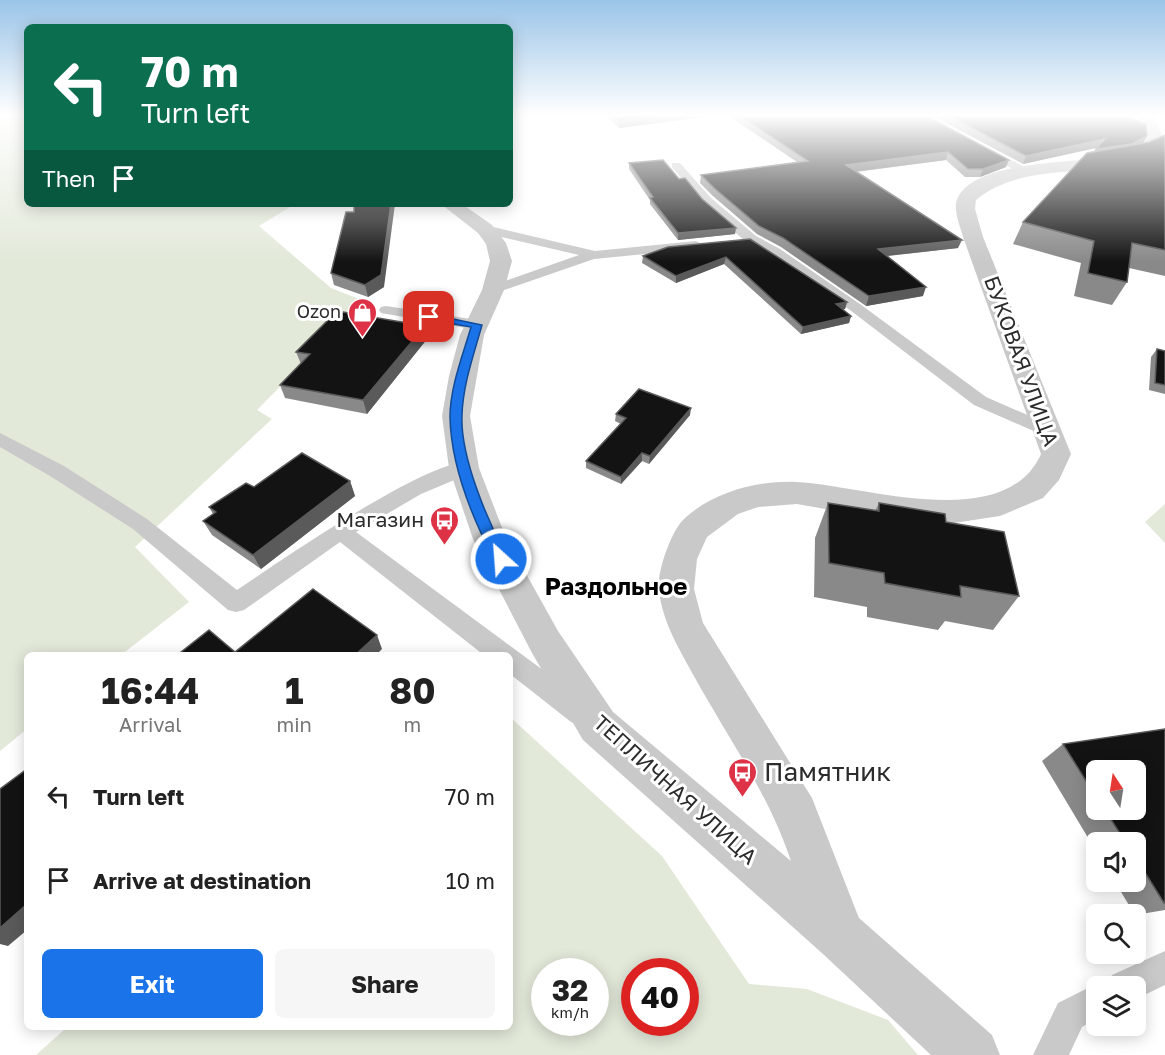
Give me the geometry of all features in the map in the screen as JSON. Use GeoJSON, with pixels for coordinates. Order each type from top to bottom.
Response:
{"type":"FeatureCollection","features":[{"type":"Feature","properties":{"kind":"street","name":"БУКОВАЯ УЛИЦА"},"geometry":{"type":"LineString","coordinates":[[841,936],[796,814],[686,627],[676,589],[680,559],[694,529],[727,506],[755,496],[797,493],[898,510],[947,512],[1000,504],[1032,490],[1048,473],[1056,454],[1049,431],[1005,325],[965,209],[967,198],[987,183],[1025,171],[1105,163]]}},
{"type":"Feature","properties":{"kind":"street","name":"ТЕПЛИЧНАЯ УЛИЦА"},"geometry":{"type":"LineString","coordinates":[[454,207],[484,229],[496,243],[501,261],[493,290],[477,325],[462,376],[456,416],[464,468],[490,538],[545,642],[598,726],[841,936],[972,1055]]}},
{"type":"Feature","properties":{"kind":"lane"},"geometry":{"type":"LineString","coordinates":[[1010,163],[1025,171]]}},
{"type":"Feature","properties":{"kind":"lane"},"geometry":{"type":"LineString","coordinates":[[676,165],[707,201],[751,240],[775,252],[855,307],[980,401],[1049,431]]}},
{"type":"Feature","properties":{"kind":"lane"},"geometry":{"type":"LineString","coordinates":[[484,229],[592,255]]}},
{"type":"Feature","properties":{"kind":"lane"},"geometry":{"type":"LineString","coordinates":[[493,290],[592,255],[751,240]]}},
{"type":"Feature","properties":{"kind":"lane"},"geometry":{"type":"LineString","coordinates":[[386,310],[477,325]]}},
{"type":"Feature","properties":{"kind":"lane"},"geometry":{"type":"LineString","coordinates":[[0,439],[57,471],[140,524],[236,603],[340,531],[414,489],[464,468]]}},
{"type":"Feature","properties":{"kind":"lane"},"geometry":{"type":"LineString","coordinates":[[340,531],[499,652]]}},
{"type":"Feature","properties":{"kind":"lane"},"geometry":{"type":"LineString","coordinates":[[513,662],[598,726]]}},
{"type":"Feature","properties":{"kind":"lane"},"geometry":{"type":"LineString","coordinates":[[1146,977],[1165,968]]}},
{"type":"Feature","properties":{"kind":"lane"},"geometry":{"type":"LineString","coordinates":[[1051,1055],[1070,1015],[1086,1006]]}},
{"type":"Feature","properties":{"kind":"green space"},"geometry":{"type":"Polygon","coordinates":[[[0,163],[24,163],[24,207],[290,207],[259,226],[331,288],[369,303],[347,319],[257,410],[272,419],[135,547],[189,602],[125,652],[24,652],[24,731],[0,751],[0,163]]]}},
{"type":"Feature","properties":{"kind":"green space"},"geometry":{"type":"Polygon","coordinates":[[[1165,504],[1165,543],[1145,522],[1165,504]]]}},
{"type":"Feature","properties":{"kind":"green space"},"geometry":{"type":"Polygon","coordinates":[[[513,720],[662,856],[749,984],[807,989],[888,1020],[918,1055],[36,1055],[64,1030],[513,1030],[513,720]]]}},
{"type":"Feature","properties":{"kind":"building"},"geometry":{"type":"Polygon","coordinates":[[[629,163],[666,163],[679,179],[685,178],[702,199],[736,228],[678,233],[650,198],[653,197],[629,163]]]}},
{"type":"Feature","properties":{"kind":"building"},"geometry":{"type":"Polygon","coordinates":[[[791,163],[860,163],[846,165],[962,240],[878,249],[926,287],[869,296],[783,238],[759,226],[701,175],[791,163]]]}},
{"type":"Feature","properties":{"kind":"building"},"geometry":{"type":"Polygon","coordinates":[[[961,163],[1000,163],[983,169],[968,169],[961,163]]]}},
{"type":"Feature","properties":{"kind":"building"},"geometry":{"type":"Polygon","coordinates":[[[1078,163],[1165,163],[1165,250],[1132,243],[1127,282],[1088,273],[1094,241],[1023,222],[1078,163]]]}},
{"type":"Feature","properties":{"kind":"building"},"geometry":{"type":"Polygon","coordinates":[[[354,207],[391,207],[381,275],[365,285],[331,273],[346,212],[354,212],[354,207]]]}},
{"type":"Feature","properties":{"kind":"building"},"geometry":{"type":"Polygon","coordinates":[[[750,239],[847,302],[836,304],[851,316],[803,327],[726,257],[676,276],[643,256],[668,247],[750,239]]]}},
{"type":"Feature","properties":{"kind":"building"},"geometry":{"type":"Polygon","coordinates":[[[337,311],[425,326],[363,400],[280,385],[310,354],[296,352],[337,311]]]}},
{"type":"Feature","properties":{"kind":"building"},"geometry":{"type":"Polygon","coordinates":[[[1157,349],[1165,351],[1165,385],[1155,383],[1157,349]]]}},
{"type":"Feature","properties":{"kind":"building"},"geometry":{"type":"Polygon","coordinates":[[[639,389],[691,408],[650,456],[642,453],[621,477],[586,461],[626,418],[616,414],[639,389]]]}},
{"type":"Feature","properties":{"kind":"building"},"geometry":{"type":"Polygon","coordinates":[[[302,453],[350,481],[253,555],[203,521],[216,512],[209,507],[246,483],[254,487],[302,453]]]}},
{"type":"Feature","properties":{"kind":"building"},"geometry":{"type":"Polygon","coordinates":[[[828,503],[879,511],[879,503],[945,514],[946,522],[1004,532],[1019,596],[960,586],[961,597],[885,583],[884,573],[829,563],[828,503]]]}},
{"type":"Feature","properties":{"kind":"building"},"geometry":{"type":"Polygon","coordinates":[[[313,589],[377,635],[358,652],[235,652],[313,589]]]}},
{"type":"Feature","properties":{"kind":"building"},"geometry":{"type":"Polygon","coordinates":[[[209,630],[235,652],[181,652],[209,630]]]}},
{"type":"Feature","properties":{"kind":"building"},"geometry":{"type":"Polygon","coordinates":[[[1165,729],[1164,903],[1146,874],[1146,832],[1119,832],[1111,820],[1146,820],[1146,760],[1086,760],[1086,781],[1063,744],[1165,729]]]}},
{"type":"Feature","properties":{"kind":"building"},"geometry":{"type":"Polygon","coordinates":[[[24,771],[24,907],[0,928],[0,789],[24,771]]]}},
{"type":"Feature","properties":{"kind":"place","name":"Ozon"},"geometry":{"type":"Point","coordinates":[362,338]}},
{"type":"Feature","properties":{"kind":"place","name":"Магазин"},"geometry":{"type":"Point","coordinates":[445,546]}},
{"type":"Feature","properties":{"kind":"place","name":"Памятник"},"geometry":{"type":"Point","coordinates":[743,798]}},
{"type":"Feature","properties":{"kind":"district","name":"Раздольное"},"geometry":{"type":"Point","coordinates":[616,587]}},
{"type":"Feature","properties":{"kind":"route"},"geometry":{"type":"LineString","coordinates":[[429,317],[477,325],[472,335],[462,376],[456,416],[464,468],[490,538],[501,559]]}}]}
